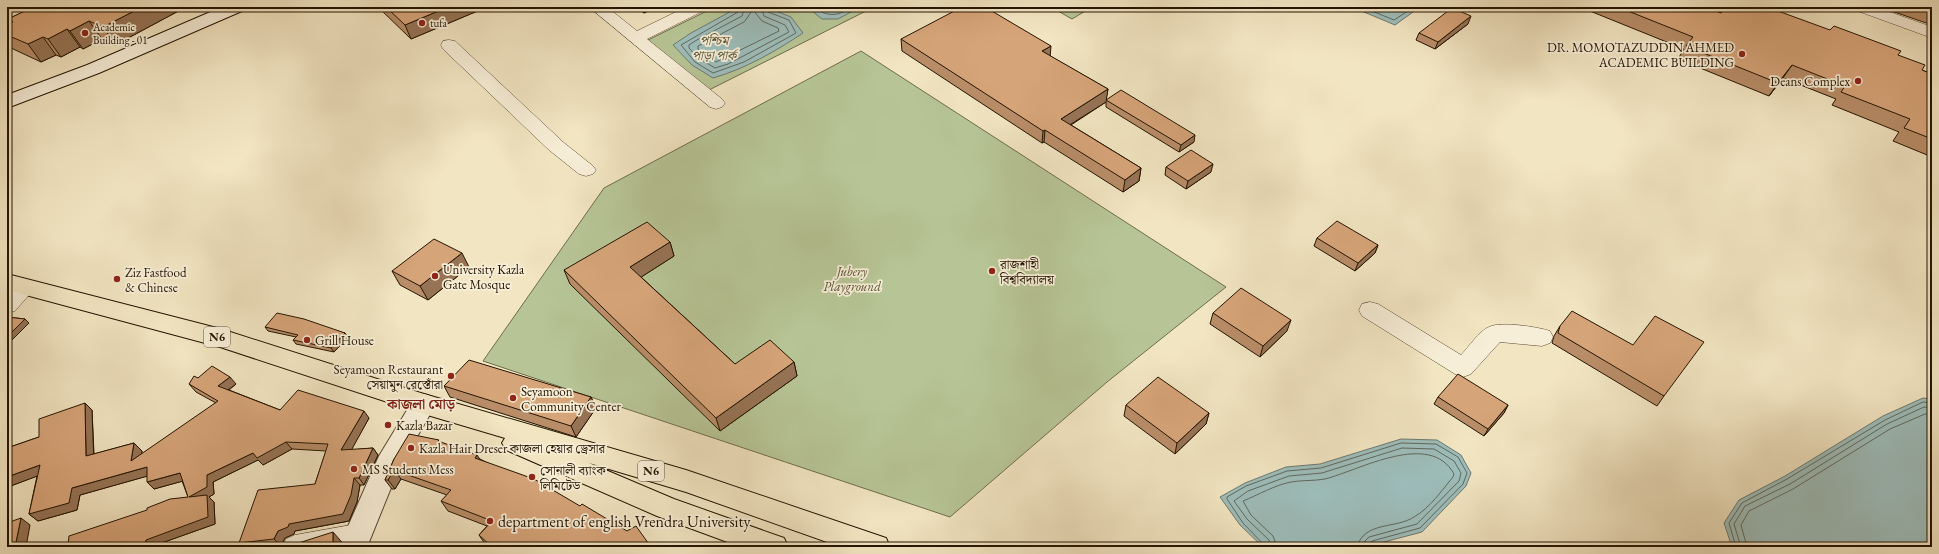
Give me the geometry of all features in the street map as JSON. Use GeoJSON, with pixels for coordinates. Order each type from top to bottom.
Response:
{"type":"FeatureCollection","features":[{"type":"Feature","properties":{"kind":"highway","name":"N6"},"geometry":{"type":"LineString","coordinates":[[16,285],[221,338],[424,404],[686,481],[876,547]]}},
{"type":"Feature","properties":{"kind":"highway","name":"N6"},"geometry":{"type":"LineString","coordinates":[[424,404],[666,508],[774,547]]}},
{"type":"Feature","properties":{"kind":"main road"},"geometry":{"type":"LineString","coordinates":[[7,92],[91,61],[216,7]]}},
{"type":"Feature","properties":{"kind":"main road"},"geometry":{"type":"LineString","coordinates":[[7,102],[93,69],[236,7]]}},
{"type":"Feature","properties":{"kind":"main road"},"geometry":{"type":"LineString","coordinates":[[355,541],[388,464],[424,404]]}},
{"type":"Feature","properties":{"kind":"street"},"geometry":{"type":"LineString","coordinates":[[597,7],[716,103]]}},
{"type":"Feature","properties":{"kind":"street"},"geometry":{"type":"LineString","coordinates":[[636,38],[699,7]]}},
{"type":"Feature","properties":{"kind":"street"},"geometry":{"type":"LineString","coordinates":[[1861,7],[1932,33]]}},
{"type":"Feature","properties":{"kind":"street"},"geometry":{"type":"LineString","coordinates":[[450,45],[556,146],[586,170]]}},
{"type":"Feature","properties":{"kind":"street"},"geometry":{"type":"LineString","coordinates":[[7,305],[16,285]]}},
{"type":"Feature","properties":{"kind":"street"},"geometry":{"type":"LineString","coordinates":[[1370,310],[1462,368],[1495,333],[1542,337]]}},
{"type":"Feature","properties":{"kind":"street"},"geometry":{"type":"LineString","coordinates":[[295,547],[355,541]]}},
{"type":"Feature","properties":{"kind":"green space","name":"পশ্চিম পাড়া পার্ক"},"geometry":{"type":"Polygon","coordinates":[[[715,7],[874,7],[707,91],[644,42],[715,7]]]}},
{"type":"Feature","properties":{"kind":"green space"},"geometry":{"type":"Polygon","coordinates":[[[1051,7],[1092,7],[1072,19],[1051,7]]]}},
{"type":"Feature","properties":{"kind":"green space","name":"Jubery Playground"},"geometry":{"type":"Polygon","coordinates":[[[861,51],[1226,287],[1107,382],[950,517],[483,361],[604,188],[861,51]]]}},
{"type":"Feature","properties":{"kind":"water"},"geometry":{"type":"Polygon","coordinates":[[[766,7],[791,17],[803,33],[771,53],[737,70],[713,78],[692,65],[673,45],[691,33],[737,8],[766,7]]]}},
{"type":"Feature","properties":{"kind":"water"},"geometry":{"type":"Polygon","coordinates":[[[807,7],[860,7],[838,19],[822,19],[807,7]]]}},
{"type":"Feature","properties":{"kind":"water"},"geometry":{"type":"Polygon","coordinates":[[[1352,7],[1420,7],[1395,25],[1352,7]]]}},
{"type":"Feature","properties":{"kind":"water"},"geometry":{"type":"Polygon","coordinates":[[[1923,398],[1932,399],[1932,547],[1732,547],[1724,523],[1739,500],[1785,476],[1883,416],[1923,398]]]}},
{"type":"Feature","properties":{"kind":"water"},"geometry":{"type":"Polygon","coordinates":[[[1401,439],[1437,440],[1461,455],[1471,473],[1466,486],[1422,532],[1365,547],[1263,547],[1240,525],[1220,497],[1245,483],[1286,467],[1320,464],[1401,439]]]}},
{"type":"Feature","properties":{"kind":"building"},"geometry":{"type":"Polygon","coordinates":[[[20,7],[142,7],[103,27],[89,21],[70,31],[67,29],[48,39],[43,37],[28,44],[7,35],[7,25],[13,22],[8,19],[27,10],[20,7]]]}},
{"type":"Feature","properties":{"kind":"building"},"geometry":{"type":"Polygon","coordinates":[[[386,7],[448,7],[405,25],[386,7]]]}},
{"type":"Feature","properties":{"kind":"building"},"geometry":{"type":"Polygon","coordinates":[[[962,7],[985,7],[1051,46],[1042,51],[1108,89],[1061,119],[1141,168],[1125,180],[1045,130],[1043,131],[901,39],[962,7]]]}},
{"type":"Feature","properties":{"kind":"building"},"geometry":{"type":"Polygon","coordinates":[[[1618,7],[1705,7],[1721,13],[1727,7],[1767,7],[1830,30],[1834,26],[1901,51],[1898,55],[1925,65],[1922,70],[1932,74],[1932,139],[1904,128],[1910,119],[1841,92],[1845,86],[1792,65],[1778,83],[1686,46],[1693,37],[1618,7]]]}},
{"type":"Feature","properties":{"kind":"building"},"geometry":{"type":"Polygon","coordinates":[[[1452,8],[1471,16],[1438,42],[1419,33],[1452,8]]]}},
{"type":"Feature","properties":{"kind":"building"},"geometry":{"type":"Polygon","coordinates":[[[1121,90],[1195,135],[1181,145],[1106,100],[1121,90]]]}},
{"type":"Feature","properties":{"kind":"building"},"geometry":{"type":"Polygon","coordinates":[[[1191,150],[1213,164],[1188,181],[1166,167],[1191,150]]]}},
{"type":"Feature","properties":{"kind":"building"},"geometry":{"type":"Polygon","coordinates":[[[1337,221],[1378,245],[1358,263],[1317,238],[1337,221]]]}},
{"type":"Feature","properties":{"kind":"building"},"geometry":{"type":"Polygon","coordinates":[[[647,222],[670,242],[630,267],[735,364],[770,340],[794,362],[716,418],[564,270],[647,222]]]}},
{"type":"Feature","properties":{"kind":"building"},"geometry":{"type":"Polygon","coordinates":[[[434,239],[462,253],[420,286],[392,271],[434,239]]]}},
{"type":"Feature","properties":{"kind":"building"},"geometry":{"type":"Polygon","coordinates":[[[1241,288],[1291,320],[1263,346],[1213,313],[1241,288]]]}},
{"type":"Feature","properties":{"kind":"building"},"geometry":{"type":"Polygon","coordinates":[[[1572,311],[1633,345],[1655,316],[1704,342],[1664,396],[1558,333],[1560,326],[1572,311]]]}},
{"type":"Feature","properties":{"kind":"building"},"geometry":{"type":"Polygon","coordinates":[[[277,313],[304,319],[345,333],[331,348],[293,340],[298,335],[265,327],[277,313]]]}},
{"type":"Feature","properties":{"kind":"building"},"geometry":{"type":"Polygon","coordinates":[[[7,317],[25,319],[8,336],[7,336],[7,317]]]}},
{"type":"Feature","properties":{"kind":"building"},"geometry":{"type":"Polygon","coordinates":[[[469,360],[591,397],[571,426],[444,386],[469,360]]]}},
{"type":"Feature","properties":{"kind":"building"},"geometry":{"type":"Polygon","coordinates":[[[212,366],[230,377],[218,386],[280,410],[298,390],[364,411],[341,450],[373,448],[359,478],[354,478],[351,495],[343,514],[289,524],[288,527],[278,531],[274,539],[239,543],[258,490],[315,484],[328,444],[286,442],[257,458],[253,453],[207,475],[207,487],[189,497],[207,495],[208,517],[146,540],[145,547],[62,547],[68,545],[69,536],[147,510],[147,508],[170,499],[188,497],[180,473],[147,482],[147,467],[72,488],[69,503],[29,514],[40,465],[7,477],[7,448],[39,437],[39,419],[85,403],[86,456],[134,443],[131,461],[218,401],[189,384],[194,376],[198,378],[212,366]]]}},
{"type":"Feature","properties":{"kind":"building"},"geometry":{"type":"Polygon","coordinates":[[[1458,374],[1508,405],[1488,429],[1438,397],[1458,374]]]}},
{"type":"Feature","properties":{"kind":"building"},"geometry":{"type":"Polygon","coordinates":[[[1158,377],[1209,413],[1177,443],[1126,405],[1158,377]]]}},
{"type":"Feature","properties":{"kind":"building"},"geometry":{"type":"Polygon","coordinates":[[[409,434],[439,440],[438,441],[477,455],[475,458],[534,479],[580,506],[582,504],[627,531],[636,526],[651,547],[492,547],[479,535],[492,521],[441,501],[451,490],[394,470],[388,480],[385,480],[394,459],[409,434]]]}},
{"type":"Feature","properties":{"kind":"building"},"geometry":{"type":"Polygon","coordinates":[[[21,518],[15,547],[7,547],[7,523],[21,518]]]}},
{"type":"Feature","properties":{"kind":"building"},"geometry":{"type":"Polygon","coordinates":[[[333,532],[333,547],[286,547],[333,532]]]}},
{"type":"Feature","properties":{"kind":"place","name":"tufa"},"geometry":{"type":"Point","coordinates":[422,23]}},
{"type":"Feature","properties":{"kind":"place","name":"Academic Building - 01"},"geometry":{"type":"Point","coordinates":[85,33]}},
{"type":"Feature","properties":{"kind":"place","name":"DR. MOMOTAZUDDIN AHMED ACADEMIC BUILDING"},"geometry":{"type":"Point","coordinates":[1742,54]}},
{"type":"Feature","properties":{"kind":"place","name":"Deans Complex"},"geometry":{"type":"Point","coordinates":[1858,81]}},
{"type":"Feature","properties":{"kind":"place","name":"রাজশাহী বিশ্ববিদ্যালয়"},"geometry":{"type":"Point","coordinates":[992,271]}},
{"type":"Feature","properties":{"kind":"place","name":"University Kazla Gate Mosque"},"geometry":{"type":"Point","coordinates":[435,276]}},
{"type":"Feature","properties":{"kind":"place","name":"Ziz Fastfood & Chinese"},"geometry":{"type":"Point","coordinates":[117,279]}},
{"type":"Feature","properties":{"kind":"place","name":"Grill House"},"geometry":{"type":"Point","coordinates":[307,340]}},
{"type":"Feature","properties":{"kind":"place","name":"Seyamoon Restaurant সেয়ামুন রেস্তোঁরা"},"geometry":{"type":"Point","coordinates":[451,376]}},
{"type":"Feature","properties":{"kind":"place","name":"Seyamoon Community Center"},"geometry":{"type":"Point","coordinates":[513,398]}},
{"type":"Feature","properties":{"kind":"place","name":"Kazla Bazar"},"geometry":{"type":"Point","coordinates":[388,425]}},
{"type":"Feature","properties":{"kind":"place","name":"Kazla Hair Dreser কাজলা হেয়ার ড্রেসার"},"geometry":{"type":"Point","coordinates":[411,448]}},
{"type":"Feature","properties":{"kind":"place","name":"MS Students Mess"},"geometry":{"type":"Point","coordinates":[354,469]}},
{"type":"Feature","properties":{"kind":"place","name":"সোনালী ব্যাংক লিমিটেড"},"geometry":{"type":"Point","coordinates":[532,477]}},
{"type":"Feature","properties":{"kind":"place","name":"department of english Vrendra University"},"geometry":{"type":"Point","coordinates":[490,521]}},
{"type":"Feature","properties":{"kind":"district","name":"কাজলা মোড়"},"geometry":{"type":"Point","coordinates":[421,404]}}]}
